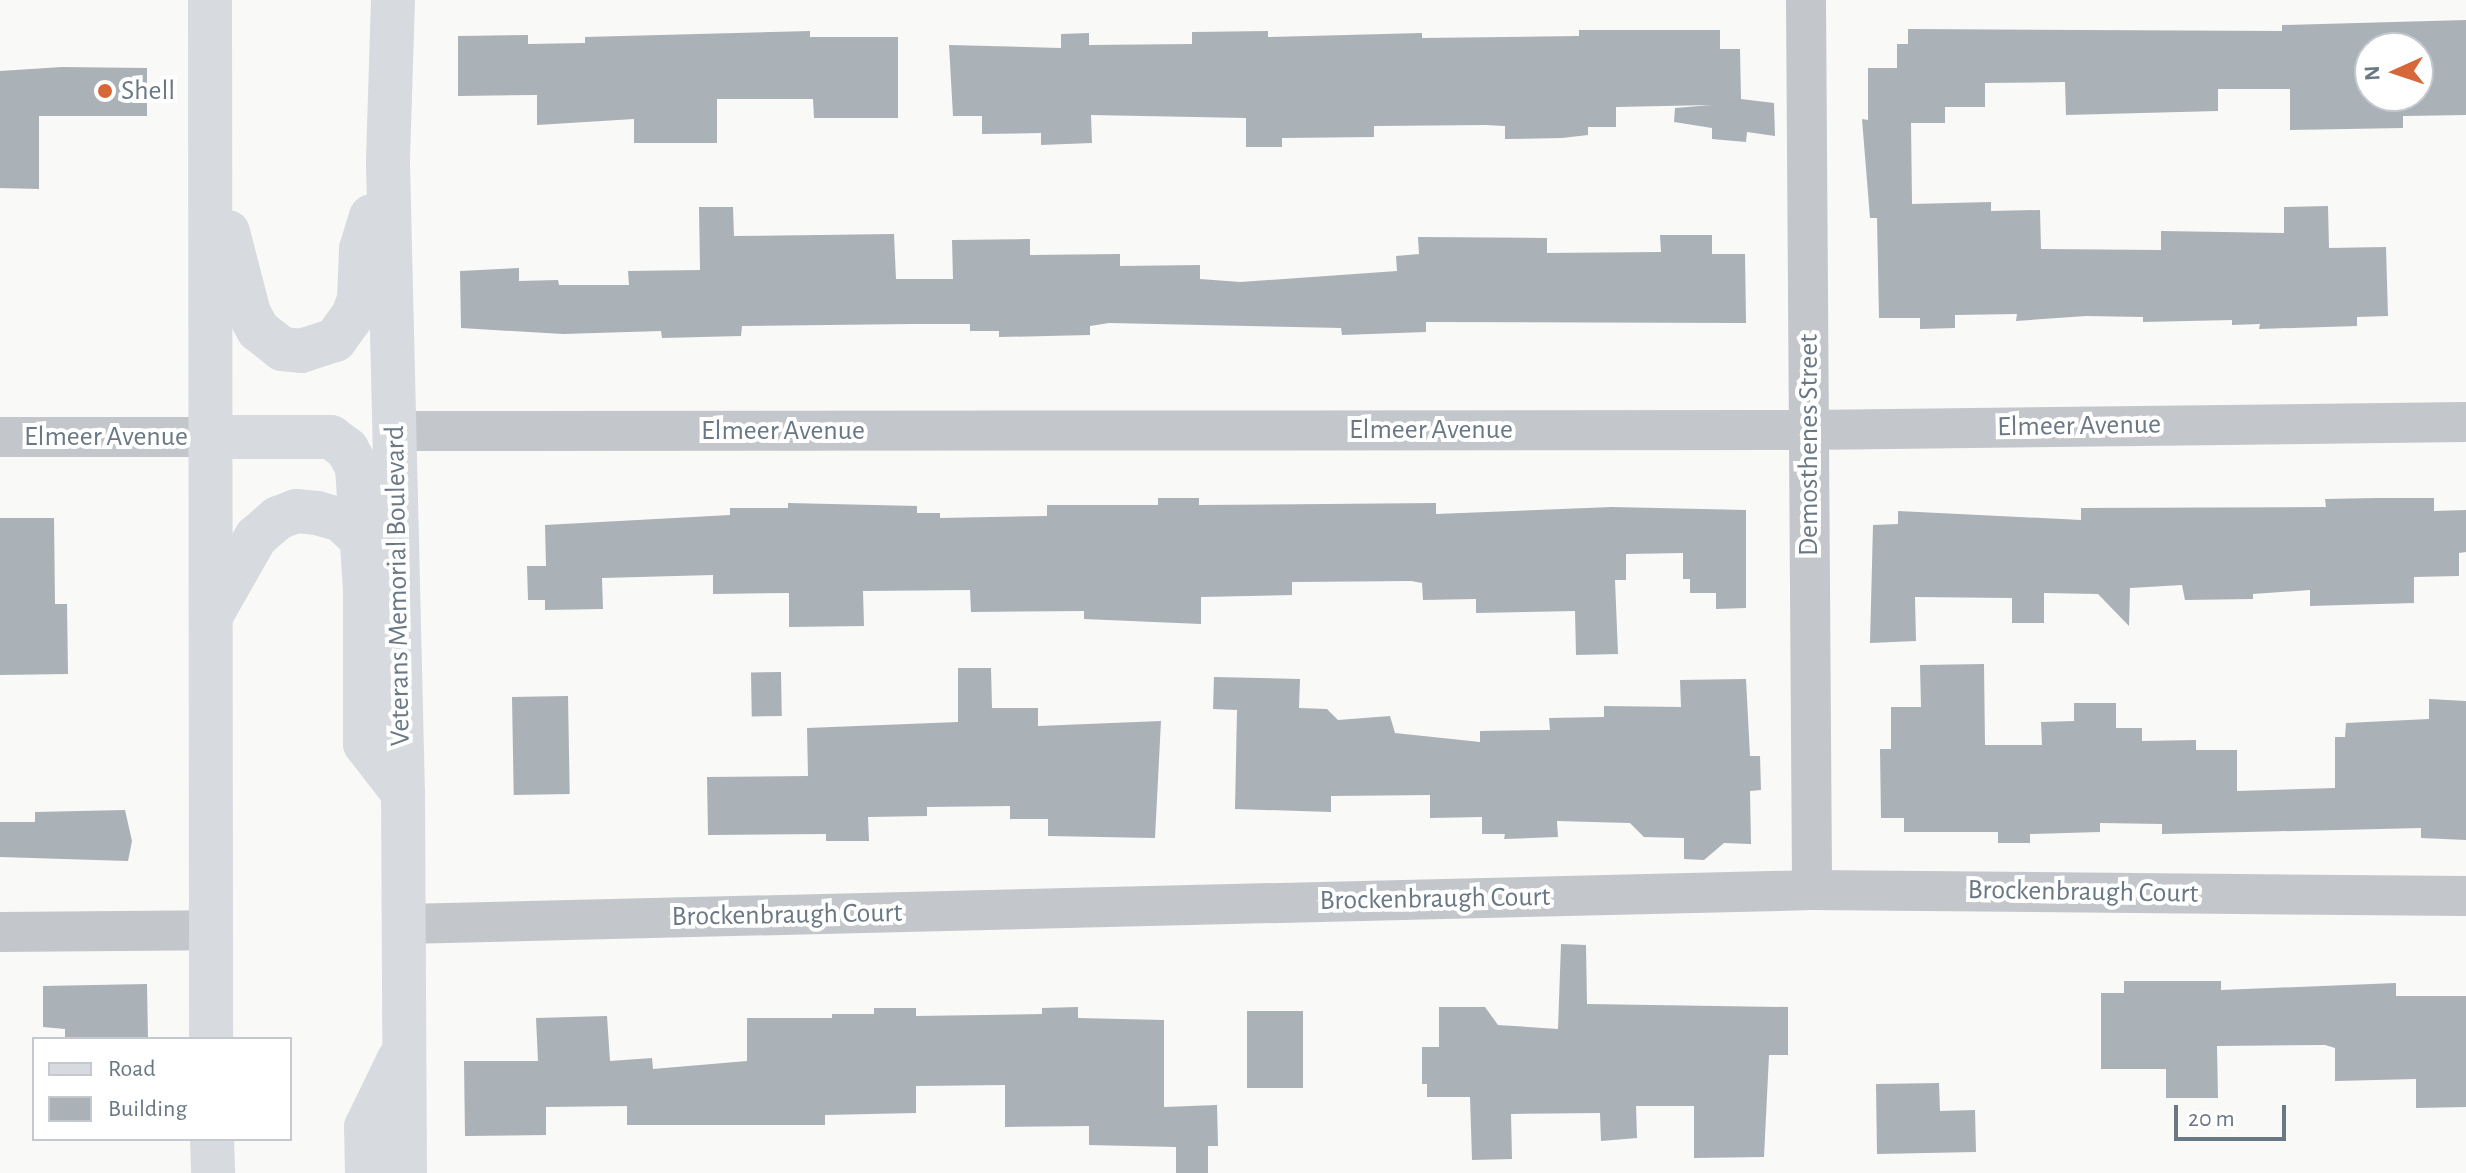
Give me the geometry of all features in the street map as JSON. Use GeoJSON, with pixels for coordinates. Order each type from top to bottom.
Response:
{"type":"FeatureCollection","features":[{"type":"Feature","properties":{"kind":"main road"},"geometry":{"type":"LineString","coordinates":[[210,0],[213,437],[211,1037]]}},
{"type":"Feature","properties":{"kind":"main road","name":"Veterans Memorial Boulevard"},"geometry":{"type":"LineString","coordinates":[[393,0],[388,163],[403,793],[405,1173]]}},
{"type":"Feature","properties":{"kind":"main road"},"geometry":{"type":"LineString","coordinates":[[211,167],[249,313],[267,340],[301,351],[335,340],[353,315],[359,299],[361,249],[388,163]]}},
{"type":"Feature","properties":{"kind":"main road"},"geometry":{"type":"LineString","coordinates":[[213,437],[331,437],[347,449],[357,467],[358,536],[365,590],[365,744],[403,793]]}},
{"type":"Feature","properties":{"kind":"main road"},"geometry":{"type":"LineString","coordinates":[[211,617],[256,537],[278,518],[296,511],[317,513],[341,520],[358,536]]}},
{"type":"Feature","properties":{"kind":"main road"},"geometry":{"type":"LineString","coordinates":[[367,1173],[366,1127],[404,1049]]}},
{"type":"Feature","properties":{"kind":"main road"},"geometry":{"type":"LineString","coordinates":[[212,1141],[213,1173]]}},
{"type":"Feature","properties":{"kind":"street","name":"Demosthenes Street"},"geometry":{"type":"LineString","coordinates":[[1806,0],[1812,890]]}},
{"type":"Feature","properties":{"kind":"street","name":"Elmeer Avenue"},"geometry":{"type":"LineString","coordinates":[[395,431],[1809,430],[2466,422]]}},
{"type":"Feature","properties":{"kind":"street","name":"Elmeer Avenue"},"geometry":{"type":"LineString","coordinates":[[0,437],[213,437]]}},
{"type":"Feature","properties":{"kind":"street","name":"Brockenbraugh Court"},"geometry":{"type":"LineString","coordinates":[[405,924],[1812,890],[2466,896]]}},
{"type":"Feature","properties":{"kind":"street"},"geometry":{"type":"LineString","coordinates":[[0,932],[210,930]]}},
{"type":"Feature","properties":{"kind":"building"},"geometry":{"type":"Polygon","coordinates":[[[2466,20],[2466,115],[2403,116],[2403,128],[2290,130],[2290,89],[2218,89],[2218,111],[2066,115],[2065,82],[1985,83],[1985,107],[1945,107],[1945,123],[1911,123],[1912,204],[1991,202],[1991,211],[2040,210],[2041,249],[2161,250],[2161,231],[2284,233],[2284,207],[2328,206],[2329,248],[2386,247],[2388,316],[2357,317],[2357,326],[2259,329],[2260,324],[2232,325],[2232,320],[2143,322],[2143,317],[2086,316],[2016,321],[2017,314],[1955,315],[1955,328],[1920,329],[1920,318],[1879,318],[1877,218],[1870,218],[1862,119],[1868,120],[1868,68],[1897,68],[1897,44],[1908,44],[1908,29],[2282,31],[2282,25],[2466,20]]]}},
{"type":"Feature","properties":{"kind":"building"},"geometry":{"type":"Polygon","coordinates":[[[1579,30],[1720,30],[1720,49],[1740,49],[1741,99],[1774,103],[1775,136],[1747,132],[1746,142],[1712,139],[1712,128],[1674,122],[1675,108],[1712,105],[1616,107],[1616,127],[1588,127],[1588,135],[1562,138],[1505,139],[1505,126],[1374,126],[1374,137],[1282,138],[1282,147],[1246,147],[1246,118],[1091,115],[1092,143],[1041,145],[1041,133],[982,134],[982,116],[953,116],[949,45],[1061,48],[1061,34],[1089,33],[1089,45],[1192,44],[1192,32],[1268,31],[1268,37],[1422,33],[1422,38],[1579,36],[1579,30]]]}},
{"type":"Feature","properties":{"kind":"building"},"geometry":{"type":"Polygon","coordinates":[[[810,31],[810,37],[898,37],[898,118],[814,118],[813,99],[717,99],[717,143],[634,143],[634,119],[537,125],[537,95],[458,96],[458,36],[528,35],[528,44],[585,43],[585,37],[810,31]]]}},
{"type":"Feature","properties":{"kind":"building"},"geometry":{"type":"Polygon","coordinates":[[[62,67],[147,68],[147,116],[39,116],[39,189],[0,188],[0,71],[62,67]]]}},
{"type":"Feature","properties":{"kind":"building"},"geometry":{"type":"Polygon","coordinates":[[[699,207],[733,207],[734,236],[894,234],[896,279],[953,279],[952,240],[1030,239],[1030,255],[1120,254],[1120,266],[1200,265],[1200,279],[1240,282],[1397,271],[1396,256],[1419,254],[1418,237],[1547,238],[1547,253],[1661,252],[1660,235],[1712,235],[1712,254],[1745,254],[1746,323],[1426,322],[1426,332],[1342,335],[1341,328],[1109,323],[1090,326],[1090,335],[999,337],[999,331],[970,331],[970,324],[742,326],[741,336],[662,338],[661,331],[563,334],[461,328],[460,271],[519,268],[519,281],[558,280],[559,285],[629,285],[628,271],[700,270],[699,207]]]}},
{"type":"Feature","properties":{"kind":"building"},"geometry":{"type":"Polygon","coordinates":[[[1158,498],[1199,498],[1199,505],[1436,503],[1436,514],[1612,507],[1746,510],[1746,608],[1716,609],[1716,593],[1690,593],[1690,579],[1683,579],[1683,553],[1626,554],[1626,580],[1615,580],[1618,654],[1576,655],[1575,611],[1476,613],[1476,599],[1423,600],[1422,583],[1411,581],[1292,582],[1292,595],[1201,597],[1201,624],[1084,619],[1084,611],[971,612],[970,590],[863,591],[864,626],[789,627],[789,593],[713,594],[713,575],[602,578],[603,609],[545,610],[545,600],[528,600],[527,566],[546,566],[545,525],[730,515],[730,508],[788,508],[788,503],[917,506],[917,513],[940,513],[940,518],[1047,516],[1047,505],[1158,505],[1158,498]]]}},
{"type":"Feature","properties":{"kind":"building"},"geometry":{"type":"Polygon","coordinates":[[[2434,498],[2434,511],[2466,510],[2466,552],[2459,553],[2459,576],[2414,577],[2414,603],[2310,606],[2310,590],[2253,594],[2253,599],[2185,600],[2182,585],[2130,588],[2129,626],[2098,594],[2044,593],[2044,623],[2012,623],[2012,598],[1915,597],[1916,641],[1870,643],[1873,525],[1898,524],[1898,511],[2081,520],[2081,508],[2326,507],[2325,499],[2434,498]]]}},
{"type":"Feature","properties":{"kind":"building"},"geometry":{"type":"Polygon","coordinates":[[[0,518],[54,518],[55,604],[67,604],[68,674],[0,675],[0,518]]]}},
{"type":"Feature","properties":{"kind":"building"},"geometry":{"type":"Polygon","coordinates":[[[1984,664],[1985,745],[2042,745],[2041,722],[2074,721],[2074,703],[2116,703],[2116,728],[2142,728],[2142,741],[2196,740],[2196,750],[2237,750],[2237,791],[2335,788],[2335,737],[2345,737],[2346,723],[2429,719],[2429,699],[2466,701],[2466,840],[2421,838],[2421,828],[2162,834],[2162,824],[2100,823],[2100,832],[2030,834],[2030,843],[1998,843],[1998,832],[1904,832],[1904,818],[1881,818],[1880,749],[1891,749],[1891,707],[1921,707],[1920,665],[1984,664]]]}},
{"type":"Feature","properties":{"kind":"building"},"geometry":{"type":"Polygon","coordinates":[[[958,668],[991,668],[992,708],[1038,708],[1038,726],[1161,721],[1155,838],[1048,836],[1048,819],[1010,819],[1010,806],[927,807],[927,816],[868,817],[869,841],[826,841],[826,834],[708,835],[707,777],[808,776],[807,728],[958,722],[958,668]]]}},
{"type":"Feature","properties":{"kind":"building"},"geometry":{"type":"Polygon","coordinates":[[[781,672],[782,716],[752,717],[751,673],[781,672]]]}},
{"type":"Feature","properties":{"kind":"building"},"geometry":{"type":"Polygon","coordinates":[[[1214,677],[1300,679],[1299,708],[1327,709],[1338,720],[1390,716],[1395,733],[1480,742],[1480,731],[1550,730],[1549,718],[1604,717],[1604,706],[1681,707],[1680,680],[1746,679],[1750,756],[1760,756],[1761,790],[1750,791],[1751,844],[1724,843],[1704,860],[1684,859],[1684,838],[1644,837],[1630,823],[1557,821],[1558,837],[1504,839],[1505,834],[1482,834],[1482,817],[1430,818],[1430,795],[1331,796],[1331,812],[1235,809],[1237,710],[1213,709],[1214,677]]]}},
{"type":"Feature","properties":{"kind":"building"},"geometry":{"type":"Polygon","coordinates":[[[568,696],[570,794],[514,795],[512,697],[568,696]]]}},
{"type":"Feature","properties":{"kind":"building"},"geometry":{"type":"Polygon","coordinates":[[[125,810],[132,841],[128,861],[0,857],[0,822],[35,822],[35,812],[125,810]]]}},
{"type":"Feature","properties":{"kind":"building"},"geometry":{"type":"Polygon","coordinates":[[[1561,944],[1586,945],[1587,1004],[1788,1007],[1788,1055],[1769,1055],[1764,1157],[1694,1158],[1694,1106],[1636,1106],[1637,1138],[1601,1141],[1600,1113],[1511,1114],[1512,1159],[1472,1160],[1470,1097],[1427,1097],[1427,1084],[1422,1084],[1422,1047],[1439,1047],[1439,1007],[1485,1007],[1498,1025],[1558,1029],[1561,944]]]}},
{"type":"Feature","properties":{"kind":"building"},"geometry":{"type":"Polygon","coordinates":[[[2124,981],[2221,981],[2221,990],[2396,983],[2396,996],[2466,996],[2466,1107],[2416,1108],[2416,1079],[2335,1081],[2335,1048],[2325,1045],[2217,1046],[2218,1098],[2166,1098],[2166,1069],[2101,1069],[2101,993],[2124,993],[2124,981]]]}},
{"type":"Feature","properties":{"kind":"building"},"geometry":{"type":"Polygon","coordinates":[[[147,984],[148,1037],[65,1037],[65,1029],[43,1027],[43,986],[147,984]]]}},
{"type":"Feature","properties":{"kind":"building"},"geometry":{"type":"Polygon","coordinates":[[[1078,1007],[1078,1018],[1164,1020],[1164,1107],[1217,1105],[1218,1146],[1208,1146],[1208,1173],[1176,1173],[1176,1147],[1089,1145],[1089,1126],[1005,1127],[1005,1085],[916,1086],[916,1113],[825,1115],[825,1125],[627,1125],[627,1106],[546,1107],[546,1135],[465,1136],[464,1061],[538,1061],[536,1018],[607,1016],[610,1061],[652,1058],[653,1069],[747,1061],[747,1018],[832,1018],[832,1014],[874,1014],[874,1008],[916,1008],[916,1016],[1042,1014],[1042,1008],[1078,1007]]]}},
{"type":"Feature","properties":{"kind":"building"},"geometry":{"type":"Polygon","coordinates":[[[1247,1011],[1303,1011],[1303,1088],[1247,1088],[1247,1011]]]}},
{"type":"Feature","properties":{"kind":"building"},"geometry":{"type":"Polygon","coordinates":[[[1939,1083],[1940,1111],[1975,1110],[1976,1152],[1877,1154],[1876,1084],[1939,1083]]]}},
{"type":"Feature","properties":{"kind":"place","name":"Shell"},"geometry":{"type":"Point","coordinates":[105,91]}}]}
